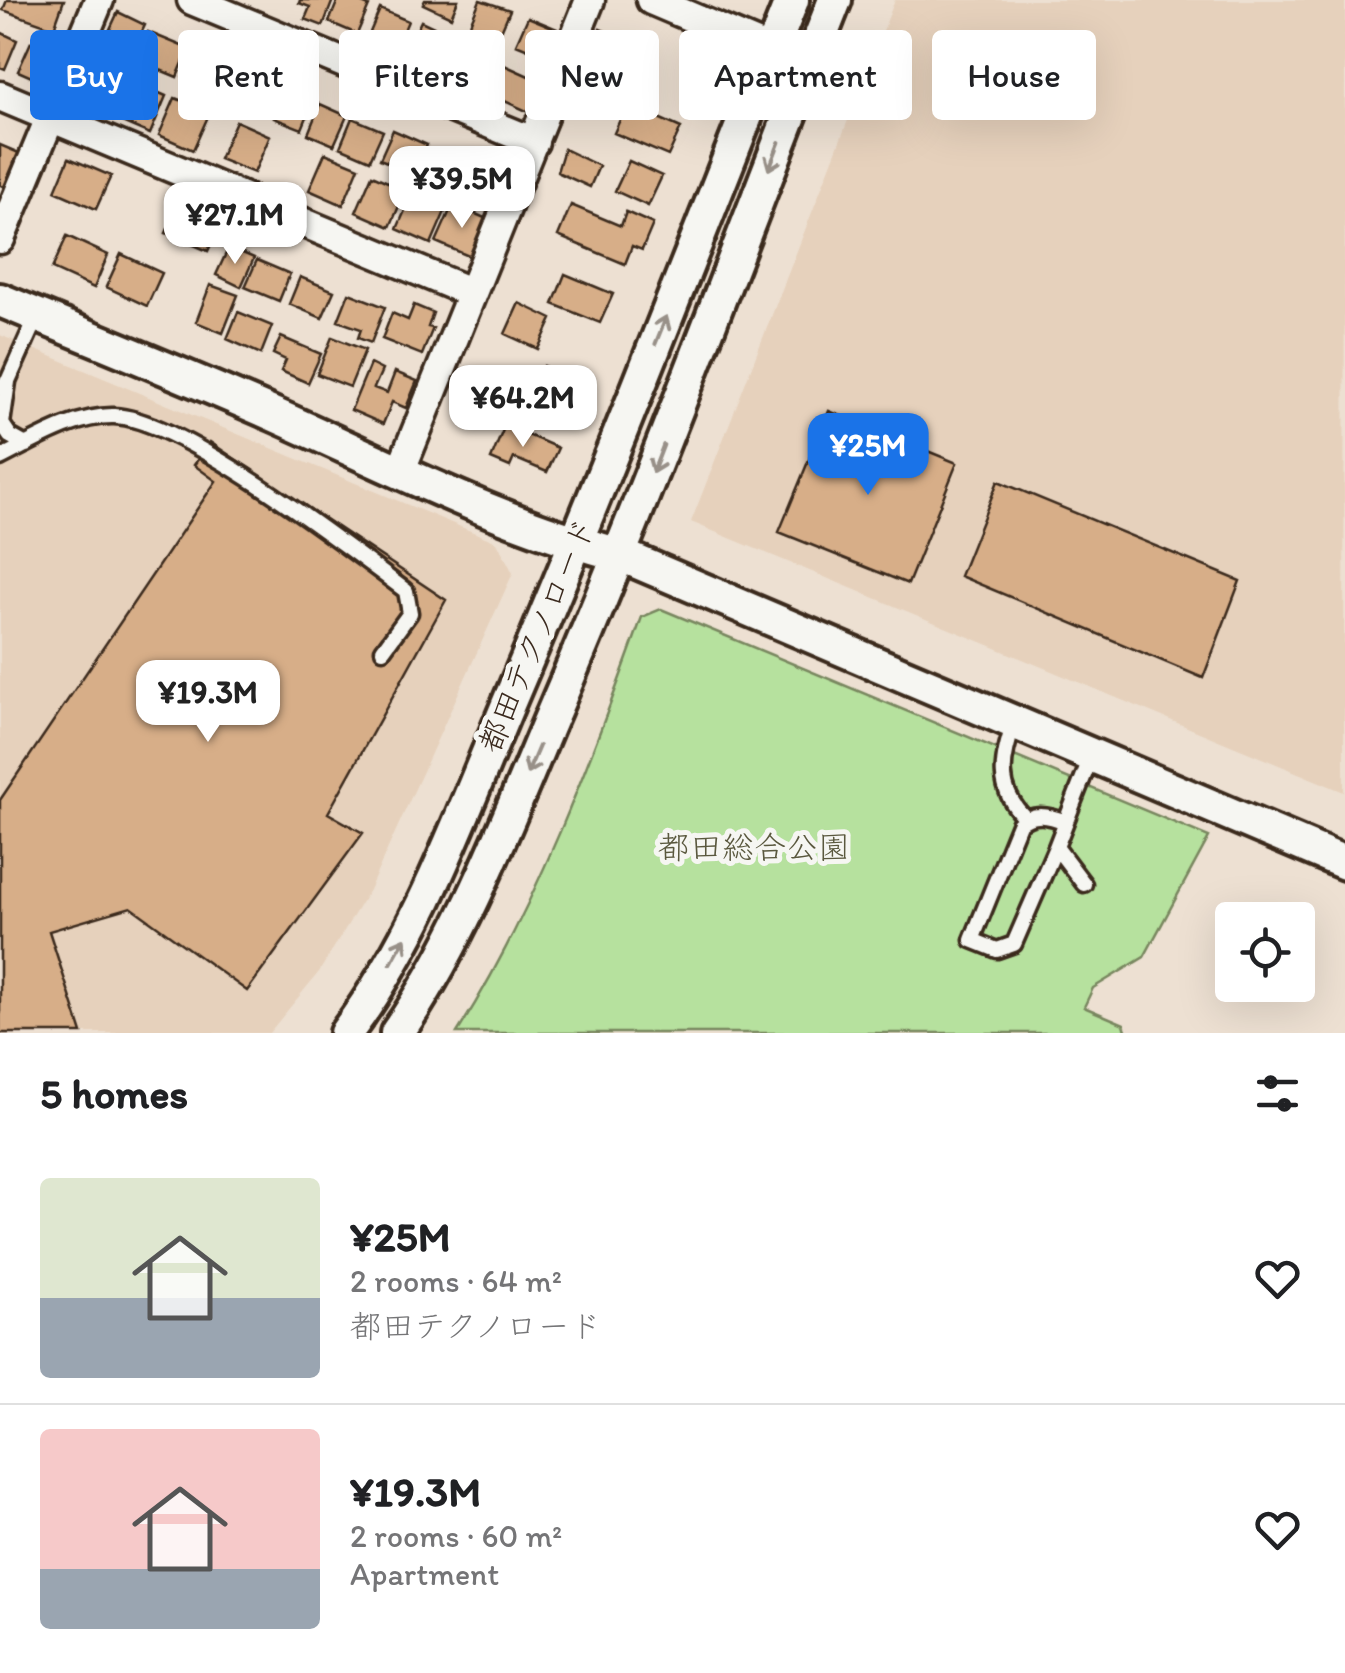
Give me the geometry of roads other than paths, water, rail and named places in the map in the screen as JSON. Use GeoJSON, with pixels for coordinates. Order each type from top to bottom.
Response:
{"type":"FeatureCollection","features":[{"type":"Feature","properties":{"kind":"street"},"geometry":{"type":"LineString","coordinates":[[86,30],[99,0]]}},
{"type":"Feature","properties":{"kind":"street"},"geometry":{"type":"LineString","coordinates":[[192,0],[534,142]]}},
{"type":"Feature","properties":{"kind":"street"},"geometry":{"type":"LineString","coordinates":[[400,472],[590,0]]}},
{"type":"Feature","properties":{"kind":"street"},"geometry":{"type":"LineString","coordinates":[[650,0],[721,30]]}},
{"type":"Feature","properties":{"kind":"street","name":"都田テクノロード"},"geometry":{"type":"LineString","coordinates":[[780,30],[792,0]]}},
{"type":"Feature","properties":{"kind":"street","name":"都田テクノロード"},"geometry":{"type":"LineString","coordinates":[[823,30],[835,0]]}},
{"type":"Feature","properties":{"kind":"street"},"geometry":{"type":"LineString","coordinates":[[0,96],[30,108]]}},
{"type":"Feature","properties":{"kind":"street"},"geometry":{"type":"LineString","coordinates":[[0,239],[48,120]]}},
{"type":"Feature","properties":{"kind":"street"},"geometry":{"type":"LineString","coordinates":[[60,120],[472,293]]}},
{"type":"Feature","properties":{"kind":"street","name":"都田テクノロード"},"geometry":{"type":"LineString","coordinates":[[346,1033],[372,998],[439,870],[576,544],[744,120]]}},
{"type":"Feature","properties":{"kind":"street","name":"都田テクノロード"},"geometry":{"type":"LineString","coordinates":[[397,1033],[444,952],[500,836],[621,556],[788,120]]}},
{"type":"Feature","properties":{"kind":"street"},"geometry":{"type":"LineString","coordinates":[[0,300],[400,472],[576,544],[621,556],[1345,862]]}},
{"type":"Feature","properties":{"kind":"lane"},"geometry":{"type":"LineString","coordinates":[[26,445],[10,436],[2,424],[4,384],[38,316]]}},
{"type":"Feature","properties":{"kind":"lane"},"geometry":{"type":"LineString","coordinates":[[0,458],[96,417],[136,418],[159,426],[254,484],[406,590],[410,613],[383,650]]}},
{"type":"Feature","properties":{"kind":"lane"},"geometry":{"type":"LineString","coordinates":[[1014,724],[1004,752],[1002,778],[1012,805],[1026,818]]}},
{"type":"Feature","properties":{"kind":"lane"},"geometry":{"type":"LineString","coordinates":[[1065,822],[1046,814],[1018,824],[972,940],[997,950],[1014,944],[1056,847],[1091,757]]}},
{"type":"Feature","properties":{"kind":"lane"},"geometry":{"type":"LineString","coordinates":[[1056,847],[1084,884]]}},
{"type":"Feature","properties":{"kind":"park label","name":"都田総合公園"},"geometry":{"type":"Point","coordinates":[754,847]}}]}
